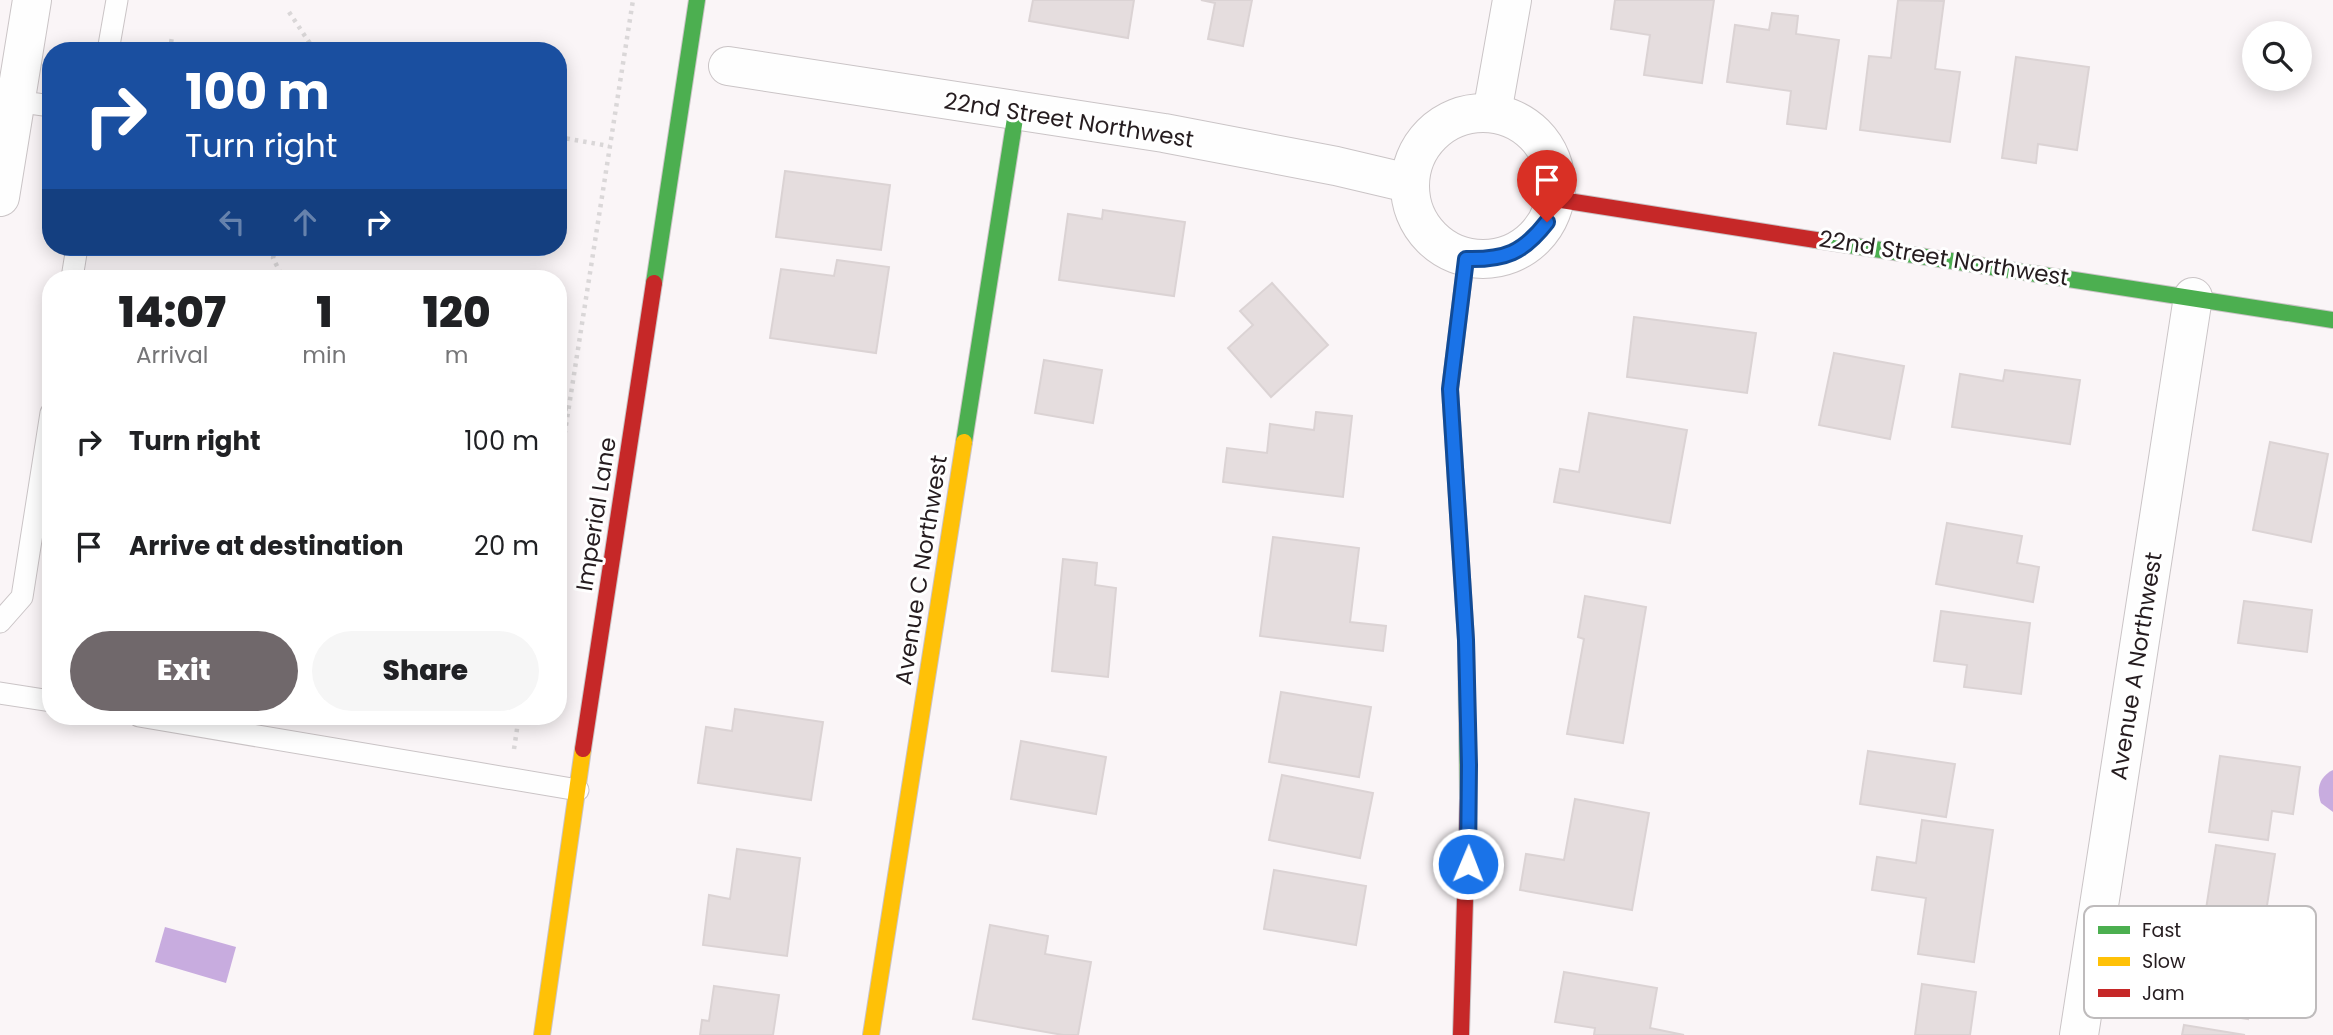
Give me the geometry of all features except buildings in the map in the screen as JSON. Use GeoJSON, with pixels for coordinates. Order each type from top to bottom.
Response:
{"type":"FeatureCollection","features":[{"type":"Feature","properties":{"kind":"street"},"geometry":{"type":"LineString","coordinates":[[0,197],[33,103],[32,0]]}},
{"type":"Feature","properties":{"kind":"street","name":"Imperial Lane"},"geometry":{"type":"LineString","coordinates":[[542,1035],[697,0]]}},
{"type":"Feature","properties":{"kind":"street"},"geometry":{"type":"LineString","coordinates":[[1492,113],[1512,0]]}},
{"type":"Feature","properties":{"kind":"street","name":"22nd Street Northwest"},"geometry":{"type":"LineString","coordinates":[[728,66],[1164,133],[1336,166],[1408,183]]}},
{"type":"Feature","properties":{"kind":"street","name":"Avenue C Northwest"},"geometry":{"type":"LineString","coordinates":[[871,1035],[1016,112]]}},
{"type":"Feature","properties":{"kind":"street"},"geometry":{"type":"LineString","coordinates":[[1492,113],[1515,119],[1535,133],[1548,152],[1556,175],[1555,199],[1547,222],[1533,241],[1513,254],[1490,260],[1466,259],[1443,250],[1424,232],[1413,211],[1408,183],[1413,162],[1425,139],[1444,123],[1467,114],[1492,113]]}},
{"type":"Feature","properties":{"kind":"street","name":"22nd Street Northwest"},"geometry":{"type":"LineString","coordinates":[[1555,199],[2333,320]]}},
{"type":"Feature","properties":{"kind":"street"},"geometry":{"type":"LineString","coordinates":[[1461,1035],[1469,765],[1466,640],[1450,389],[1466,259]]}},
{"type":"Feature","properties":{"kind":"street","name":"Avenue A Northwest"},"geometry":{"type":"LineString","coordinates":[[2099,906],[2193,297]]}},
{"type":"Feature","properties":{"kind":"street","name":"Avenue A Northwest"},"geometry":{"type":"LineString","coordinates":[[2079,1035],[2084,1003]]}},
{"type":"Feature","properties":{"kind":"lane"},"geometry":{"type":"LineString","coordinates":[[110,42],[117,0]]}},
{"type":"Feature","properties":{"kind":"lane"},"geometry":{"type":"LineString","coordinates":[[0,622],[22,597],[42,470]]}},
{"type":"Feature","properties":{"kind":"lane"},"geometry":{"type":"LineString","coordinates":[[0,692],[42,699]]}},
{"type":"Feature","properties":{"kind":"lane"},"geometry":{"type":"LineString","coordinates":[[192,725],[578,790]]}},
{"type":"Feature","properties":{"kind":"path"},"geometry":{"type":"LineString","coordinates":[[567,416],[633,0]]}},
{"type":"Feature","properties":{"kind":"path"},"geometry":{"type":"LineString","coordinates":[[289,12],[310,42]]}},
{"type":"Feature","properties":{"kind":"path"},"geometry":{"type":"LineString","coordinates":[[171,42],[172,36]]}},
{"type":"Feature","properties":{"kind":"path"},"geometry":{"type":"LineString","coordinates":[[567,139],[609,146]]}},
{"type":"Feature","properties":{"kind":"path"},"geometry":{"type":"LineString","coordinates":[[514,749],[518,725]]}},
{"type":"Feature","properties":{"kind":"shaded area"},"geometry":{"type":"Polygon","coordinates":[[[2333,770],[2333,812],[2321,803],[2319,793],[2322,780],[2333,770]]]}},
{"type":"Feature","properties":{"kind":"shaded area"},"geometry":{"type":"Polygon","coordinates":[[[165,927],[236,947],[226,983],[155,962],[165,927]]]}},
{"type":"Feature","properties":{"kind":"traffic: fast"},"geometry":{"type":"LineString","coordinates":[[654,283],[697,0]]}},
{"type":"Feature","properties":{"kind":"traffic: fast"},"geometry":{"type":"LineString","coordinates":[[964,442],[1016,112]]}},
{"type":"Feature","properties":{"kind":"traffic: fast"},"geometry":{"type":"LineString","coordinates":[[1816,240],[2333,320]]}},
{"type":"Feature","properties":{"kind":"traffic: fast"},"geometry":{"type":"LineString","coordinates":[[1466,259],[1450,389],[1466,640],[1468,798]]}},
{"type":"Feature","properties":{"kind":"traffic: slow"},"geometry":{"type":"LineString","coordinates":[[871,1035],[964,442]]}},
{"type":"Feature","properties":{"kind":"traffic: slow"},"geometry":{"type":"LineString","coordinates":[[542,1035],[583,749]]}},
{"type":"Feature","properties":{"kind":"traffic: jam"},"geometry":{"type":"LineString","coordinates":[[1555,199],[1816,240]]}},
{"type":"Feature","properties":{"kind":"traffic: jam"},"geometry":{"type":"LineString","coordinates":[[583,749],[654,283]]}},
{"type":"Feature","properties":{"kind":"traffic: jam"},"geometry":{"type":"LineString","coordinates":[[1461,1035],[1468,798]]}},
{"type":"Feature","properties":{"kind":"route"},"geometry":{"type":"LineString","coordinates":[[1468,864],[1466,640],[1450,389],[1456,328],[1466,259],[1490,260],[1513,254],[1533,241],[1547,222]]}}]}
